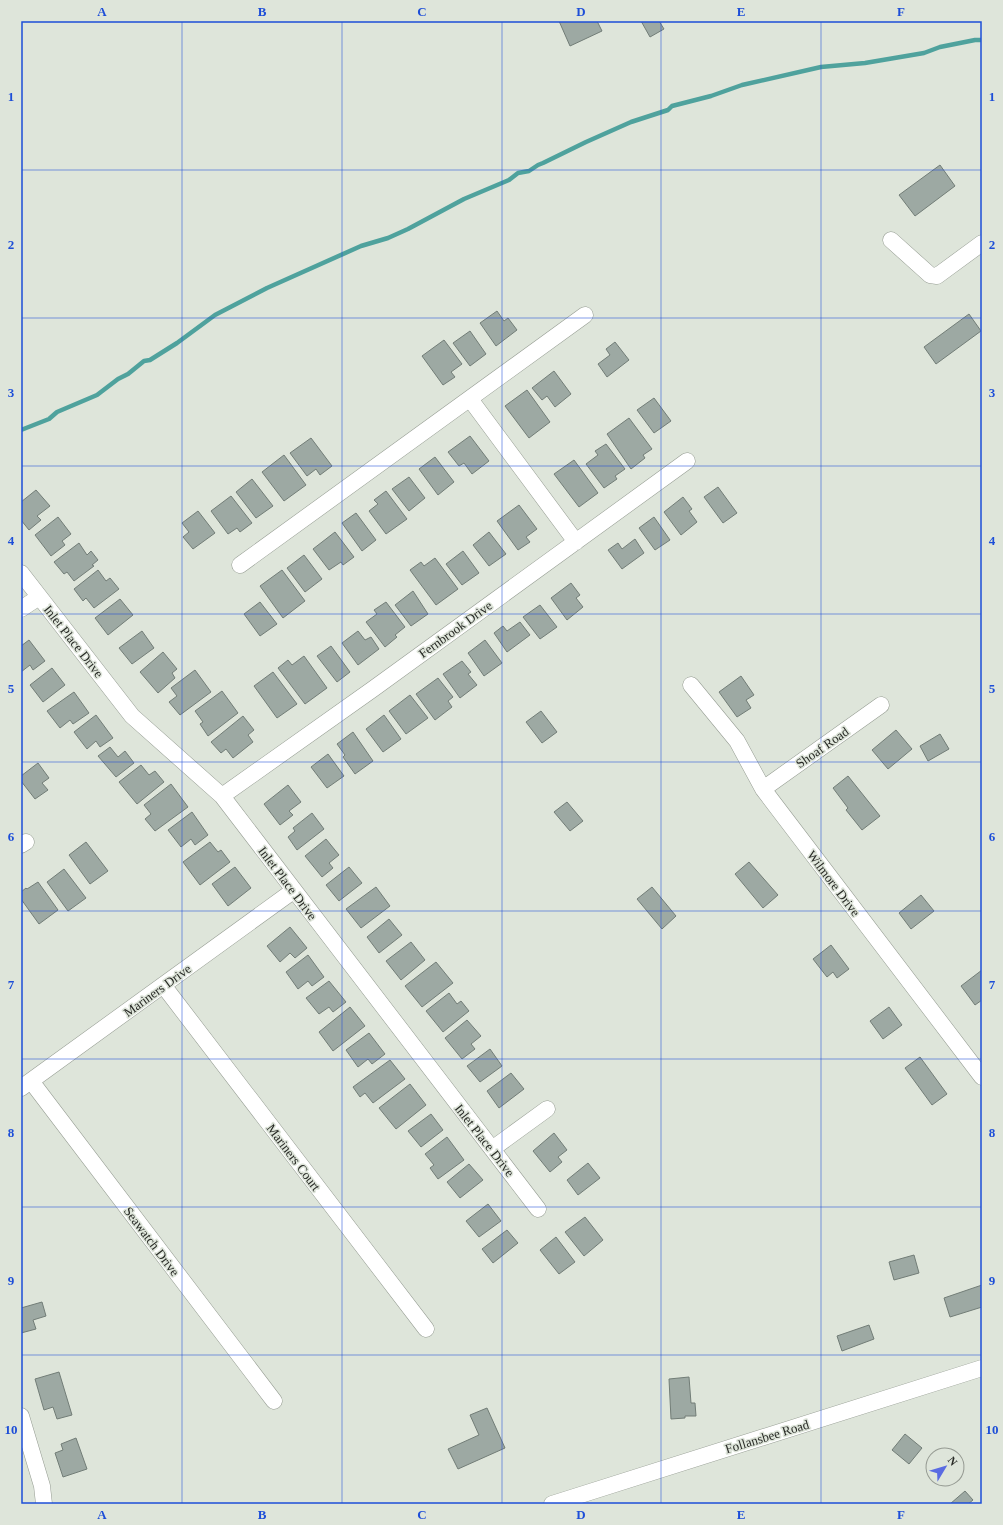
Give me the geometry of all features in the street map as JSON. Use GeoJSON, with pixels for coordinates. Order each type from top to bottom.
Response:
{"type":"FeatureCollection","features":[{"type":"Feature","properties":{"kind":"street"},"geometry":{"type":"LineString","coordinates":[[891,240],[930,275],[937,276],[982,243]]}},
{"type":"Feature","properties":{"kind":"street"},"geometry":{"type":"LineString","coordinates":[[240,565],[585,315]]}},
{"type":"Feature","properties":{"kind":"street"},"geometry":{"type":"LineString","coordinates":[[470,399],[576,542]]}},
{"type":"Feature","properties":{"kind":"street","name":"Fernbrook Drive"},"geometry":{"type":"LineString","coordinates":[[222,796],[373,689],[687,461]]}},
{"type":"Feature","properties":{"kind":"street","name":"Inlet Place Drive"},"geometry":{"type":"LineString","coordinates":[[21,573],[132,716],[222,796],[293,891],[538,1208]]}},
{"type":"Feature","properties":{"kind":"street"},"geometry":{"type":"LineString","coordinates":[[21,610],[39,597]]}},
{"type":"Feature","properties":{"kind":"street","name":"Wilmore Drive"},"geometry":{"type":"LineString","coordinates":[[692,685],[737,741],[763,789],[982,1077]]}},
{"type":"Feature","properties":{"kind":"street","name":"Shoaf Road"},"geometry":{"type":"LineString","coordinates":[[763,789],[881,705]]}},
{"type":"Feature","properties":{"kind":"street","name":"Mariners Drive"},"geometry":{"type":"LineString","coordinates":[[26,1084],[293,891]]}},
{"type":"Feature","properties":{"kind":"street","name":"Mariners Court"},"geometry":{"type":"LineString","coordinates":[[163,985],[426,1329]]}},
{"type":"Feature","properties":{"kind":"street","name":"Seawatch Drive"},"geometry":{"type":"LineString","coordinates":[[26,1084],[274,1401]]}},
{"type":"Feature","properties":{"kind":"street"},"geometry":{"type":"LineString","coordinates":[[492,1149],[547,1109]]}},
{"type":"Feature","properties":{"kind":"street","name":"Follansbee Road"},"geometry":{"type":"LineString","coordinates":[[552,1504],[982,1368]]}},
{"type":"Feature","properties":{"kind":"street"},"geometry":{"type":"LineString","coordinates":[[21,1416],[42,1486],[44,1504]]}},
{"type":"Feature","properties":{"kind":"building"},"geometry":{"type":"Polygon","coordinates":[[[559,21],[597,21],[602,31],[570,46],[559,21]]]}},
{"type":"Feature","properties":{"kind":"building"},"geometry":{"type":"Polygon","coordinates":[[[641,21],[659,21],[664,29],[650,37],[641,21]]]}},
{"type":"Feature","properties":{"kind":"building"},"geometry":{"type":"Polygon","coordinates":[[[940,165],[955,186],[915,216],[899,195],[940,165]]]}},
{"type":"Feature","properties":{"kind":"building"},"geometry":{"type":"Polygon","coordinates":[[[497,311],[504,321],[508,318],[517,330],[496,346],[480,323],[497,311]]]}},
{"type":"Feature","properties":{"kind":"building"},"geometry":{"type":"Polygon","coordinates":[[[969,314],[981,331],[936,364],[924,347],[969,314]]]}},
{"type":"Feature","properties":{"kind":"building"},"geometry":{"type":"Polygon","coordinates":[[[470,331],[486,354],[470,366],[453,343],[470,331]]]}},
{"type":"Feature","properties":{"kind":"building"},"geometry":{"type":"Polygon","coordinates":[[[444,340],[462,364],[451,372],[455,377],[443,385],[422,356],[444,340]]]}},
{"type":"Feature","properties":{"kind":"building"},"geometry":{"type":"Polygon","coordinates":[[[615,342],[629,360],[607,377],[598,364],[610,355],[606,349],[615,342]]]}},
{"type":"Feature","properties":{"kind":"building"},"geometry":{"type":"Polygon","coordinates":[[[554,371],[571,394],[555,407],[547,396],[542,400],[532,388],[554,371]]]}},
{"type":"Feature","properties":{"kind":"building"},"geometry":{"type":"Polygon","coordinates":[[[527,390],[550,422],[529,438],[505,406],[527,390]]]}},
{"type":"Feature","properties":{"kind":"building"},"geometry":{"type":"Polygon","coordinates":[[[654,398],[671,421],[654,433],[637,410],[654,398]]]}},
{"type":"Feature","properties":{"kind":"building"},"geometry":{"type":"Polygon","coordinates":[[[629,418],[652,449],[643,455],[645,458],[631,469],[607,434],[629,418]]]}},
{"type":"Feature","properties":{"kind":"building"},"geometry":{"type":"Polygon","coordinates":[[[470,436],[489,461],[472,474],[464,463],[459,466],[448,452],[470,436]]]}},
{"type":"Feature","properties":{"kind":"building"},"geometry":{"type":"Polygon","coordinates":[[[311,438],[332,466],[320,475],[316,469],[307,476],[290,453],[311,438]]]}},
{"type":"Feature","properties":{"kind":"building"},"geometry":{"type":"Polygon","coordinates":[[[606,444],[625,469],[615,476],[617,479],[604,488],[586,464],[598,455],[595,451],[606,444]]]}},
{"type":"Feature","properties":{"kind":"building"},"geometry":{"type":"Polygon","coordinates":[[[284,455],[306,485],[284,501],[262,472],[284,455]]]}},
{"type":"Feature","properties":{"kind":"building"},"geometry":{"type":"Polygon","coordinates":[[[435,457],[454,482],[438,495],[419,469],[435,457]]]}},
{"type":"Feature","properties":{"kind":"building"},"geometry":{"type":"Polygon","coordinates":[[[574,460],[598,493],[579,507],[554,474],[574,460]]]}},
{"type":"Feature","properties":{"kind":"building"},"geometry":{"type":"Polygon","coordinates":[[[409,477],[425,498],[409,511],[392,489],[409,477]]]}},
{"type":"Feature","properties":{"kind":"building"},"geometry":{"type":"Polygon","coordinates":[[[252,479],[273,506],[256,518],[236,492],[252,479]]]}},
{"type":"Feature","properties":{"kind":"building"},"geometry":{"type":"Polygon","coordinates":[[[718,487],[737,513],[723,523],[704,497],[718,487]]]}},
{"type":"Feature","properties":{"kind":"building"},"geometry":{"type":"Polygon","coordinates":[[[36,490],[50,506],[37,516],[41,520],[29,530],[21,520],[21,502],[36,490]]]}},
{"type":"Feature","properties":{"kind":"building"},"geometry":{"type":"Polygon","coordinates":[[[386,491],[407,519],[386,534],[369,511],[378,504],[374,500],[386,491]]]}},
{"type":"Feature","properties":{"kind":"building"},"geometry":{"type":"Polygon","coordinates":[[[231,496],[252,523],[240,532],[237,528],[228,534],[211,511],[231,496]]]}},
{"type":"Feature","properties":{"kind":"building"},"geometry":{"type":"Polygon","coordinates":[[[683,497],[692,509],[689,511],[697,522],[681,535],[664,512],[683,497]]]}},
{"type":"Feature","properties":{"kind":"building"},"geometry":{"type":"Polygon","coordinates":[[[519,505],[537,529],[526,537],[530,542],[518,550],[497,521],[519,505]]]}},
{"type":"Feature","properties":{"kind":"building"},"geometry":{"type":"Polygon","coordinates":[[[198,511],[215,533],[193,549],[183,537],[189,532],[182,523],[198,511]]]}},
{"type":"Feature","properties":{"kind":"building"},"geometry":{"type":"Polygon","coordinates":[[[356,513],[376,540],[362,551],[342,523],[356,513]]]}},
{"type":"Feature","properties":{"kind":"building"},"geometry":{"type":"Polygon","coordinates":[[[58,517],[71,534],[62,541],[65,545],[51,556],[35,535],[58,517]]]}},
{"type":"Feature","properties":{"kind":"building"},"geometry":{"type":"Polygon","coordinates":[[[654,517],[670,540],[655,550],[639,528],[654,517]]]}},
{"type":"Feature","properties":{"kind":"building"},"geometry":{"type":"Polygon","coordinates":[[[335,532],[354,557],[343,565],[341,562],[329,570],[313,549],[335,532]]]}},
{"type":"Feature","properties":{"kind":"building"},"geometry":{"type":"Polygon","coordinates":[[[489,532],[506,554],[489,566],[473,545],[489,532]]]}},
{"type":"Feature","properties":{"kind":"building"},"geometry":{"type":"Polygon","coordinates":[[[635,539],[644,553],[622,569],[608,550],[618,543],[622,549],[635,539]]]}},
{"type":"Feature","properties":{"kind":"building"},"geometry":{"type":"Polygon","coordinates":[[[79,543],[87,555],[91,551],[98,560],[92,565],[94,566],[74,581],[67,572],[64,574],[54,562],[79,543]]]}},
{"type":"Feature","properties":{"kind":"building"},"geometry":{"type":"Polygon","coordinates":[[[463,551],[479,573],[462,585],[446,564],[463,551]]]}},
{"type":"Feature","properties":{"kind":"building"},"geometry":{"type":"Polygon","coordinates":[[[304,555],[322,579],[305,592],[287,568],[304,555]]]}},
{"type":"Feature","properties":{"kind":"building"},"geometry":{"type":"Polygon","coordinates":[[[435,558],[458,589],[436,605],[410,570],[421,562],[424,566],[435,558]]]}},
{"type":"Feature","properties":{"kind":"building"},"geometry":{"type":"Polygon","coordinates":[[[98,570],[106,581],[110,578],[119,589],[94,608],[86,598],[83,601],[74,589],[98,570]]]}},
{"type":"Feature","properties":{"kind":"building"},"geometry":{"type":"Polygon","coordinates":[[[282,570],[305,601],[283,618],[260,586],[282,570]]]}},
{"type":"Feature","properties":{"kind":"building"},"geometry":{"type":"Polygon","coordinates":[[[571,583],[580,595],[576,598],[583,607],[567,620],[551,598],[571,583]]]}},
{"type":"Feature","properties":{"kind":"building"},"geometry":{"type":"Polygon","coordinates":[[[413,591],[428,614],[411,626],[395,605],[413,591]]]}},
{"type":"Feature","properties":{"kind":"building"},"geometry":{"type":"Polygon","coordinates":[[[120,599],[133,615],[108,635],[95,618],[120,599]]]}},
{"type":"Feature","properties":{"kind":"building"},"geometry":{"type":"Polygon","coordinates":[[[260,602],[277,624],[260,636],[244,614],[260,602]]]}},
{"type":"Feature","properties":{"kind":"building"},"geometry":{"type":"Polygon","coordinates":[[[386,602],[405,627],[395,635],[397,637],[385,647],[366,622],[377,614],[374,610],[386,602]]]}},
{"type":"Feature","properties":{"kind":"building"},"geometry":{"type":"Polygon","coordinates":[[[540,605],[557,627],[540,639],[523,617],[540,605]]]}},
{"type":"Feature","properties":{"kind":"building"},"geometry":{"type":"Polygon","coordinates":[[[520,622],[530,635],[507,652],[494,633],[503,626],[507,631],[520,622]]]}},
{"type":"Feature","properties":{"kind":"building"},"geometry":{"type":"Polygon","coordinates":[[[142,631],[154,648],[132,664],[119,648],[142,631]]]}},
{"type":"Feature","properties":{"kind":"building"},"geometry":{"type":"Polygon","coordinates":[[[358,631],[365,640],[371,637],[379,649],[358,665],[342,643],[358,631]]]}},
{"type":"Feature","properties":{"kind":"building"},"geometry":{"type":"Polygon","coordinates":[[[29,640],[45,661],[33,670],[30,665],[21,672],[21,646],[29,640]]]}},
{"type":"Feature","properties":{"kind":"building"},"geometry":{"type":"Polygon","coordinates":[[[485,640],[502,663],[484,676],[468,653],[485,640]]]}},
{"type":"Feature","properties":{"kind":"building"},"geometry":{"type":"Polygon","coordinates":[[[331,646],[350,672],[337,682],[317,656],[331,646]]]}},
{"type":"Feature","properties":{"kind":"building"},"geometry":{"type":"Polygon","coordinates":[[[163,652],[177,669],[172,673],[175,678],[158,693],[140,672],[163,652]]]}},
{"type":"Feature","properties":{"kind":"building"},"geometry":{"type":"Polygon","coordinates":[[[304,656],[327,688],[305,704],[278,668],[288,660],[292,665],[304,656]]]}},
{"type":"Feature","properties":{"kind":"building"},"geometry":{"type":"Polygon","coordinates":[[[462,661],[471,672],[468,674],[477,685],[460,698],[443,674],[462,661]]]}},
{"type":"Feature","properties":{"kind":"building"},"geometry":{"type":"Polygon","coordinates":[[[52,668],[65,685],[43,702],[30,685],[52,668]]]}},
{"type":"Feature","properties":{"kind":"building"},"geometry":{"type":"Polygon","coordinates":[[[195,670],[211,692],[180,715],[169,702],[177,696],[171,688],[195,670]]]}},
{"type":"Feature","properties":{"kind":"building"},"geometry":{"type":"Polygon","coordinates":[[[273,672],[297,704],[277,718],[254,686],[273,672]]]}},
{"type":"Feature","properties":{"kind":"building"},"geometry":{"type":"Polygon","coordinates":[[[741,676],[754,695],[746,700],[751,708],[737,717],[719,692],[741,676]]]}},
{"type":"Feature","properties":{"kind":"building"},"geometry":{"type":"Polygon","coordinates":[[[438,678],[453,697],[448,701],[452,707],[435,720],[416,694],[438,678]]]}},
{"type":"Feature","properties":{"kind":"building"},"geometry":{"type":"Polygon","coordinates":[[[222,691],[238,713],[208,736],[200,724],[203,722],[195,711],[222,691]]]}},
{"type":"Feature","properties":{"kind":"building"},"geometry":{"type":"Polygon","coordinates":[[[74,692],[89,713],[73,724],[70,720],[60,728],[47,711],[74,692]]]}},
{"type":"Feature","properties":{"kind":"building"},"geometry":{"type":"Polygon","coordinates":[[[410,695],[428,718],[406,734],[389,711],[410,695]]]}},
{"type":"Feature","properties":{"kind":"building"},"geometry":{"type":"Polygon","coordinates":[[[541,711],[557,732],[542,743],[526,722],[541,711]]]}},
{"type":"Feature","properties":{"kind":"building"},"geometry":{"type":"Polygon","coordinates":[[[96,715],[113,738],[100,747],[96,741],[87,749],[74,732],[96,715]]]}},
{"type":"Feature","properties":{"kind":"building"},"geometry":{"type":"Polygon","coordinates":[[[384,715],[401,739],[383,752],[366,729],[384,715]]]}},
{"type":"Feature","properties":{"kind":"building"},"geometry":{"type":"Polygon","coordinates":[[[243,716],[254,730],[248,735],[253,742],[233,758],[226,749],[221,753],[211,742],[243,716]]]}},
{"type":"Feature","properties":{"kind":"building"},"geometry":{"type":"Polygon","coordinates":[[[896,730],[912,749],[888,769],[872,750],[896,730]]]}},
{"type":"Feature","properties":{"kind":"building"},"geometry":{"type":"Polygon","coordinates":[[[353,732],[373,761],[355,774],[343,757],[345,755],[337,744],[353,732]]]}},
{"type":"Feature","properties":{"kind":"building"},"geometry":{"type":"Polygon","coordinates":[[[940,734],[949,749],[928,761],[920,746],[940,734]]]}},
{"type":"Feature","properties":{"kind":"building"},"geometry":{"type":"Polygon","coordinates":[[[110,747],[118,757],[125,751],[134,763],[116,777],[98,756],[110,747]]]}},
{"type":"Feature","properties":{"kind":"building"},"geometry":{"type":"Polygon","coordinates":[[[328,754],[344,776],[327,788],[311,767],[328,754]]]}},
{"type":"Feature","properties":{"kind":"building"},"geometry":{"type":"Polygon","coordinates":[[[38,763],[49,778],[42,783],[48,790],[35,799],[21,781],[21,776],[38,763]]]}},
{"type":"Feature","properties":{"kind":"building"},"geometry":{"type":"Polygon","coordinates":[[[141,765],[149,775],[155,771],[164,782],[137,804],[119,782],[141,765]]]}},
{"type":"Feature","properties":{"kind":"building"},"geometry":{"type":"Polygon","coordinates":[[[848,776],[880,816],[862,830],[846,810],[848,808],[833,788],[848,776]]]}},
{"type":"Feature","properties":{"kind":"building"},"geometry":{"type":"Polygon","coordinates":[[[171,784],[188,807],[155,831],[145,819],[151,814],[144,805],[171,784]]]}},
{"type":"Feature","properties":{"kind":"building"},"geometry":{"type":"Polygon","coordinates":[[[288,785],[301,802],[289,811],[293,815],[280,825],[264,804],[288,785]]]}},
{"type":"Feature","properties":{"kind":"building"},"geometry":{"type":"Polygon","coordinates":[[[567,802],[583,821],[570,831],[554,812],[567,802]]]}},
{"type":"Feature","properties":{"kind":"building"},"geometry":{"type":"Polygon","coordinates":[[[192,812],[208,835],[195,845],[191,839],[181,847],[168,830],[192,812]]]}},
{"type":"Feature","properties":{"kind":"building"},"geometry":{"type":"Polygon","coordinates":[[[312,813],[324,829],[297,850],[288,837],[295,831],[293,828],[312,813]]]}},
{"type":"Feature","properties":{"kind":"building"},"geometry":{"type":"Polygon","coordinates":[[[326,839],[339,855],[329,863],[333,868],[322,877],[305,856],[326,839]]]}},
{"type":"Feature","properties":{"kind":"building"},"geometry":{"type":"Polygon","coordinates":[[[86,842],[108,871],[90,884],[69,855],[86,842]]]}},
{"type":"Feature","properties":{"kind":"building"},"geometry":{"type":"Polygon","coordinates":[[[210,842],[218,852],[221,850],[230,862],[200,885],[183,862],[210,842]]]}},
{"type":"Feature","properties":{"kind":"building"},"geometry":{"type":"Polygon","coordinates":[[[749,862],[778,895],[763,908],[735,874],[749,862]]]}},
{"type":"Feature","properties":{"kind":"building"},"geometry":{"type":"Polygon","coordinates":[[[235,867],[251,888],[228,906],[212,884],[235,867]]]}},
{"type":"Feature","properties":{"kind":"building"},"geometry":{"type":"Polygon","coordinates":[[[349,867],[362,883],[339,901],[326,885],[349,867]]]}},
{"type":"Feature","properties":{"kind":"building"},"geometry":{"type":"Polygon","coordinates":[[[64,869],[86,898],[68,911],[47,882],[64,869]]]}},
{"type":"Feature","properties":{"kind":"building"},"geometry":{"type":"Polygon","coordinates":[[[38,882],[58,910],[39,924],[21,899],[21,892],[38,882]]]}},
{"type":"Feature","properties":{"kind":"building"},"geometry":{"type":"Polygon","coordinates":[[[376,887],[390,906],[361,928],[346,909],[376,887]]]}},
{"type":"Feature","properties":{"kind":"building"},"geometry":{"type":"Polygon","coordinates":[[[652,887],[676,916],[662,929],[637,899],[652,887]]]}},
{"type":"Feature","properties":{"kind":"building"},"geometry":{"type":"Polygon","coordinates":[[[921,895],[934,911],[911,929],[899,913],[921,895]]]}},
{"type":"Feature","properties":{"kind":"building"},"geometry":{"type":"Polygon","coordinates":[[[389,919],[402,935],[379,953],[367,937],[389,919]]]}},
{"type":"Feature","properties":{"kind":"building"},"geometry":{"type":"Polygon","coordinates":[[[290,927],[307,948],[295,958],[290,953],[280,962],[267,946],[290,927]]]}},
{"type":"Feature","properties":{"kind":"building"},"geometry":{"type":"Polygon","coordinates":[[[411,942],[425,960],[401,980],[386,961],[411,942]]]}},
{"type":"Feature","properties":{"kind":"building"},"geometry":{"type":"Polygon","coordinates":[[[831,945],[849,969],[837,978],[833,972],[827,977],[813,959],[831,945]]]}},
{"type":"Feature","properties":{"kind":"building"},"geometry":{"type":"Polygon","coordinates":[[[308,955],[324,977],[312,986],[308,981],[298,989],[286,972],[308,955]]]}},
{"type":"Feature","properties":{"kind":"building"},"geometry":{"type":"Polygon","coordinates":[[[436,962],[453,983],[422,1007],[405,986],[436,962]]]}},
{"type":"Feature","properties":{"kind":"building"},"geometry":{"type":"Polygon","coordinates":[[[982,970],[982,1000],[975,1005],[961,986],[982,970]]]}},
{"type":"Feature","properties":{"kind":"building"},"geometry":{"type":"Polygon","coordinates":[[[329,981],[346,1002],[333,1012],[329,1007],[319,1014],[306,998],[329,981]]]}},
{"type":"Feature","properties":{"kind":"building"},"geometry":{"type":"Polygon","coordinates":[[[449,993],[457,1004],[461,1001],[469,1011],[443,1032],[426,1011],[449,993]]]}},
{"type":"Feature","properties":{"kind":"building"},"geometry":{"type":"Polygon","coordinates":[[[350,1007],[365,1026],[333,1051],[319,1032],[350,1007]]]}},
{"type":"Feature","properties":{"kind":"building"},"geometry":{"type":"Polygon","coordinates":[[[889,1007],[902,1025],[883,1039],[870,1021],[889,1007]]]}},
{"type":"Feature","properties":{"kind":"building"},"geometry":{"type":"Polygon","coordinates":[[[467,1020],[481,1036],[471,1044],[475,1049],[462,1059],[445,1038],[467,1020]]]}},
{"type":"Feature","properties":{"kind":"building"},"geometry":{"type":"Polygon","coordinates":[[[369,1033],[385,1054],[372,1064],[368,1059],[358,1067],[346,1050],[369,1033]]]}},
{"type":"Feature","properties":{"kind":"building"},"geometry":{"type":"Polygon","coordinates":[[[490,1049],[502,1066],[480,1082],[467,1066],[490,1049]]]}},
{"type":"Feature","properties":{"kind":"building"},"geometry":{"type":"Polygon","coordinates":[[[920,1057],[947,1094],[932,1105],[905,1068],[920,1057]]]}},
{"type":"Feature","properties":{"kind":"building"},"geometry":{"type":"Polygon","coordinates":[[[390,1060],[405,1079],[373,1103],[365,1093],[360,1097],[353,1087],[390,1060]]]}},
{"type":"Feature","properties":{"kind":"building"},"geometry":{"type":"Polygon","coordinates":[[[511,1073],[524,1089],[499,1108],[487,1091],[511,1073]]]}},
{"type":"Feature","properties":{"kind":"building"},"geometry":{"type":"Polygon","coordinates":[[[410,1084],[426,1105],[396,1129],[379,1108],[410,1084]]]}},
{"type":"Feature","properties":{"kind":"building"},"geometry":{"type":"Polygon","coordinates":[[[431,1114],[443,1130],[421,1147],[408,1131],[431,1114]]]}},
{"type":"Feature","properties":{"kind":"building"},"geometry":{"type":"Polygon","coordinates":[[[554,1133],[567,1150],[558,1157],[562,1162],[550,1172],[533,1151],[554,1133]]]}},
{"type":"Feature","properties":{"kind":"building"},"geometry":{"type":"Polygon","coordinates":[[[447,1137],[464,1160],[438,1179],[430,1168],[434,1165],[425,1154],[447,1137]]]}},
{"type":"Feature","properties":{"kind":"building"},"geometry":{"type":"Polygon","coordinates":[[[588,1163],[600,1178],[578,1195],[567,1180],[588,1163]]]}},
{"type":"Feature","properties":{"kind":"building"},"geometry":{"type":"Polygon","coordinates":[[[469,1164],[483,1180],[460,1198],[447,1182],[469,1164]]]}},
{"type":"Feature","properties":{"kind":"building"},"geometry":{"type":"Polygon","coordinates":[[[488,1204],[501,1221],[479,1237],[466,1221],[488,1204]]]}},
{"type":"Feature","properties":{"kind":"building"},"geometry":{"type":"Polygon","coordinates":[[[585,1217],[603,1240],[584,1256],[565,1232],[585,1217]]]}},
{"type":"Feature","properties":{"kind":"building"},"geometry":{"type":"Polygon","coordinates":[[[507,1230],[518,1243],[493,1263],[482,1249],[507,1230]]]}},
{"type":"Feature","properties":{"kind":"building"},"geometry":{"type":"Polygon","coordinates":[[[556,1237],[575,1262],[559,1274],[540,1250],[556,1237]]]}},
{"type":"Feature","properties":{"kind":"building"},"geometry":{"type":"Polygon","coordinates":[[[914,1255],[919,1273],[894,1280],[889,1262],[914,1255]]]}},
{"type":"Feature","properties":{"kind":"building"},"geometry":{"type":"Polygon","coordinates":[[[982,1285],[982,1307],[950,1317],[944,1298],[982,1285]]]}},
{"type":"Feature","properties":{"kind":"building"},"geometry":{"type":"Polygon","coordinates":[[[42,1302],[46,1316],[33,1320],[36,1329],[21,1333],[21,1308],[42,1302]]]}},
{"type":"Feature","properties":{"kind":"building"},"geometry":{"type":"Polygon","coordinates":[[[869,1325],[874,1339],[842,1351],[837,1336],[869,1325]]]}},
{"type":"Feature","properties":{"kind":"building"},"geometry":{"type":"Polygon","coordinates":[[[59,1372],[72,1415],[57,1419],[53,1407],[44,1410],[35,1379],[59,1372]]]}},
{"type":"Feature","properties":{"kind":"building"},"geometry":{"type":"Polygon","coordinates":[[[689,1377],[691,1403],[695,1403],[696,1416],[685,1416],[685,1418],[671,1419],[669,1379],[689,1377]]]}},
{"type":"Feature","properties":{"kind":"building"},"geometry":{"type":"Polygon","coordinates":[[[487,1408],[505,1448],[458,1469],[448,1449],[479,1435],[470,1415],[487,1408]]]}},
{"type":"Feature","properties":{"kind":"building"},"geometry":{"type":"Polygon","coordinates":[[[905,1434],[922,1448],[909,1464],[892,1450],[905,1434]]]}},
{"type":"Feature","properties":{"kind":"building"},"geometry":{"type":"Polygon","coordinates":[[[76,1438],[87,1469],[63,1477],[55,1453],[63,1450],[61,1444],[76,1438]]]}},
{"type":"Feature","properties":{"kind":"building"},"geometry":{"type":"Polygon","coordinates":[[[965,1491],[973,1500],[968,1504],[950,1504],[965,1491]]]}},
{"type":"Feature","properties":{"kind":"waterway"},"geometry":{"type":"LineString","coordinates":[[21,430],[49,419],[57,412],[97,395],[144,361],[150,360],[177,343],[215,315],[267,288],[361,246],[388,238],[408,229],[464,199],[509,180],[518,173],[529,171],[538,165],[631,122],[668,110],[672,106],[711,96],[742,85],[821,67],[865,63],[924,53],[940,47],[982,40]]}}]}
